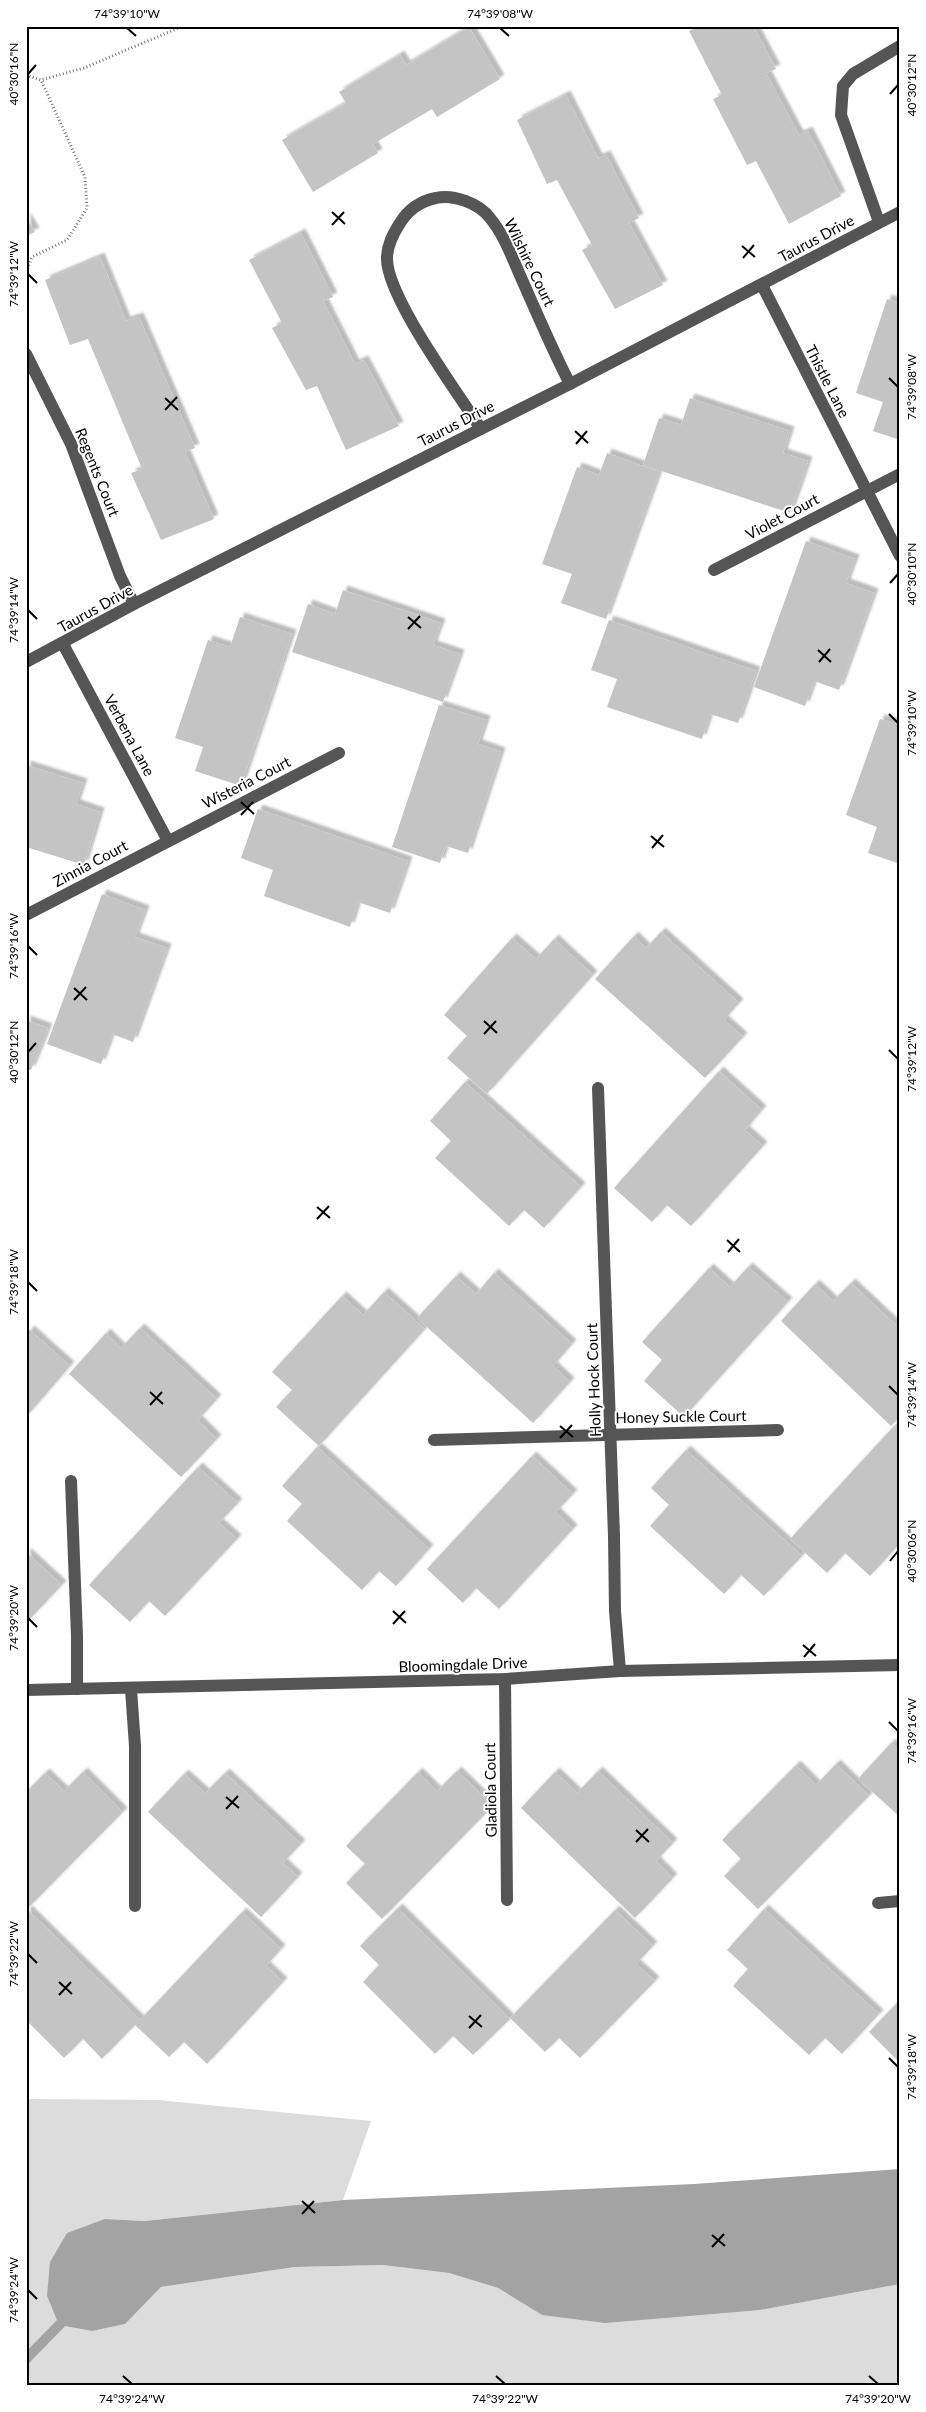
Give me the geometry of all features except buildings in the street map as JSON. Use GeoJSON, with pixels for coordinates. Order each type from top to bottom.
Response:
{"type":"FeatureCollection","features":[{"type":"Feature","properties":{"kind":"street"},"geometry":{"type":"LineString","coordinates":[[879,222],[841,115],[842,86],[853,74],[900,46]]}},
{"type":"Feature","properties":{"kind":"street","name":"Wilshire Court"},"geometry":{"type":"LineString","coordinates":[[481,429],[404,309],[391,281],[387,258],[391,236],[404,216],[424,201],[441,197],[458,199],[474,205],[489,216],[502,235],[570,384]]}},
{"type":"Feature","properties":{"kind":"street","name":"Taurus Drive"},"geometry":{"type":"LineString","coordinates":[[26,662],[63,644],[134,604],[570,384],[900,212]]}},
{"type":"Feature","properties":{"kind":"street","name":"Thistle Lane"},"geometry":{"type":"LineString","coordinates":[[762,285],[865,491],[900,556]]}},
{"type":"Feature","properties":{"kind":"street","name":"Regents Court"},"geometry":{"type":"LineString","coordinates":[[26,354],[70,444],[120,576],[134,604]]}},
{"type":"Feature","properties":{"kind":"street","name":"Violet Court"},"geometry":{"type":"LineString","coordinates":[[714,570],[900,474]]}},
{"type":"Feature","properties":{"kind":"street","name":"Verbena Lane"},"geometry":{"type":"LineString","coordinates":[[63,644],[168,841]]}},
{"type":"Feature","properties":{"kind":"street","name":"Wisteria Court"},"geometry":{"type":"LineString","coordinates":[[168,841],[339,753]]}},
{"type":"Feature","properties":{"kind":"street","name":"Zinnia Court"},"geometry":{"type":"LineString","coordinates":[[26,915],[168,841]]}},
{"type":"Feature","properties":{"kind":"street","name":"Holly Hock Court"},"geometry":{"type":"LineString","coordinates":[[598,1088],[614,1536],[614,1611],[620,1671]]}},
{"type":"Feature","properties":{"kind":"street","name":"Honey Suckle Court"},"geometry":{"type":"LineString","coordinates":[[434,1440],[778,1430]]}},
{"type":"Feature","properties":{"kind":"street"},"geometry":{"type":"LineString","coordinates":[[70,1481],[77,1636],[76,1689]]}},
{"type":"Feature","properties":{"kind":"street","name":"Bloomingdale Drive"},"geometry":{"type":"LineString","coordinates":[[26,1690],[505,1680],[620,1671],[900,1665]]}},
{"type":"Feature","properties":{"kind":"street","name":"Gladiola Court"},"geometry":{"type":"LineString","coordinates":[[505,1680],[507,1900]]}},
{"type":"Feature","properties":{"kind":"street"},"geometry":{"type":"LineString","coordinates":[[131,1689],[135,1746],[136,1906]]}},
{"type":"Feature","properties":{"kind":"street"},"geometry":{"type":"LineString","coordinates":[[878,1903],[900,1901]]}},
{"type":"Feature","properties":{"kind":"path"},"geometry":{"type":"LineString","coordinates":[[26,75],[42,80],[84,68],[183,26]]}},
{"type":"Feature","properties":{"kind":"path"},"geometry":{"type":"LineString","coordinates":[[26,272],[32,257],[67,240],[86,208],[85,177],[42,80]]}},
{"type":"Feature","properties":{"kind":"shaded area"},"geometry":{"type":"Polygon","coordinates":[[[26,2099],[158,2100],[371,2121],[343,2200],[145,2221],[105,2219],[47,2296],[59,2325],[92,2331],[124,2324],[161,2287],[295,2267],[383,2265],[449,2273],[498,2288],[542,2315],[760,2310],[900,2284],[900,2386],[26,2386],[26,2099]]]}},
{"type":"Feature","properties":{"kind":"shaded area"},"geometry":{"type":"Polygon","coordinates":[[[900,2169],[900,2284],[760,2310],[605,2323],[542,2315],[498,2288],[449,2273],[383,2265],[295,2267],[161,2287],[125,2324],[92,2331],[59,2325],[47,2296],[50,2262],[67,2233],[105,2219],[145,2221],[343,2200],[694,2184],[900,2169]]]}},
{"type":"Feature","properties":{"kind":"waterway"},"geometry":{"type":"LineString","coordinates":[[26,2359],[67,2317]]}}]}
